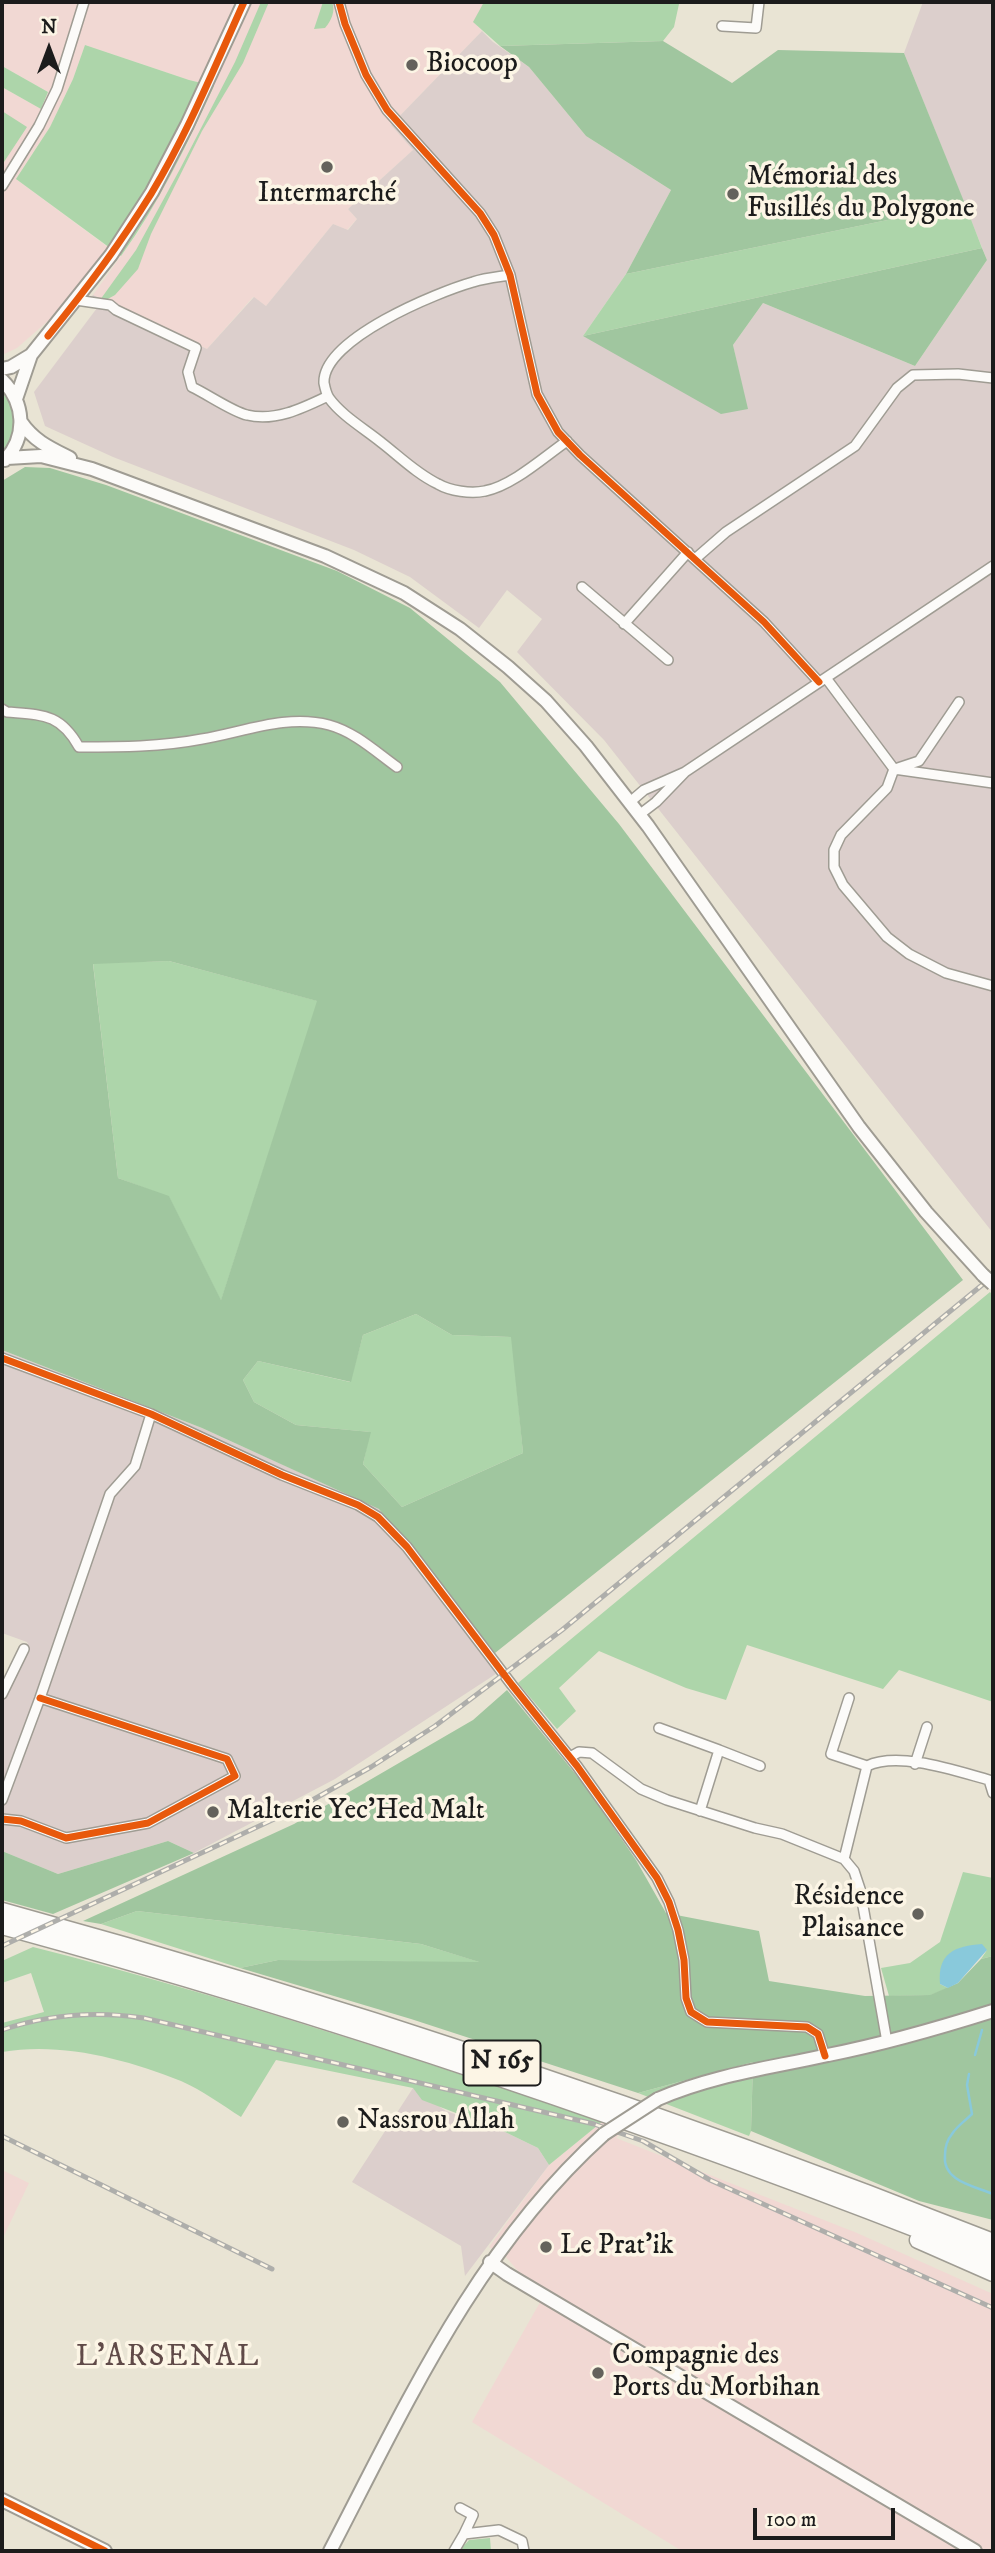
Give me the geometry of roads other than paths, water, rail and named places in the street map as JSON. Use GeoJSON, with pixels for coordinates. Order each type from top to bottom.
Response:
{"type":"FeatureCollection","features":[{"type":"Feature","properties":{"kind":"highway","name":"N 165"},"geometry":{"type":"LineString","coordinates":[[2,1911],[235,1978],[584,2090],[792,2165],[993,2242]]}},
{"type":"Feature","properties":{"kind":"highway","name":"N 165"},"geometry":{"type":"LineString","coordinates":[[2,1926],[226,1989],[453,2061],[698,2146],[993,2259]]}},
{"type":"Feature","properties":{"kind":"highway"},"geometry":{"type":"LineString","coordinates":[[865,2208],[877,2222],[993,2273]]}},
{"type":"Feature","properties":{"kind":"main road"},"geometry":{"type":"LineString","coordinates":[[16,399],[32,355],[111,255],[152,192],[187,125],[244,2]]}},
{"type":"Feature","properties":{"kind":"main road"},"geometry":{"type":"LineString","coordinates":[[2,369],[32,355]]}},
{"type":"Feature","properties":{"kind":"main road"},"geometry":{"type":"LineString","coordinates":[[2,380],[16,399],[21,422],[30,434],[43,445],[92,469]]}},
{"type":"Feature","properties":{"kind":"main road"},"geometry":{"type":"LineString","coordinates":[[4,461],[15,447],[21,422]]}},
{"type":"Feature","properties":{"kind":"main road"},"geometry":{"type":"LineString","coordinates":[[4,461],[41,456],[92,469],[313,550],[404,593],[460,629],[546,701],[586,746],[630,802],[859,1128],[933,1221],[988,1279]]}},
{"type":"Feature","properties":{"kind":"main road"},"geometry":{"type":"LineString","coordinates":[[330,2551],[422,2372],[490,2262],[549,2190],[604,2134],[658,2099],[690,2085],[887,2042],[993,2011]]}},
{"type":"Feature","properties":{"kind":"main road"},"geometry":{"type":"LineString","coordinates":[[490,2262],[975,2551]]}},
{"type":"Feature","properties":{"kind":"main road"},"geometry":{"type":"LineString","coordinates":[[2,2500],[90,2548],[105,2551]]}},
{"type":"Feature","properties":{"kind":"street"},"geometry":{"type":"LineString","coordinates":[[2,186],[40,126],[57,89],[84,2]]}},
{"type":"Feature","properties":{"kind":"street"},"geometry":{"type":"LineString","coordinates":[[339,2],[366,75],[387,110],[480,213],[494,235],[510,275],[537,394],[545,412],[567,441],[764,622],[822,680],[894,769],[993,783]]}},
{"type":"Feature","properties":{"kind":"street"},"geometry":{"type":"LineString","coordinates":[[722,26],[757,28],[760,2]]}},
{"type":"Feature","properties":{"kind":"street"},"geometry":{"type":"LineString","coordinates":[[510,275],[453,288],[387,318],[359,335],[327,369],[324,382],[328,396],[343,412],[415,471],[440,486],[461,491],[485,491],[512,479],[567,441]]}},
{"type":"Feature","properties":{"kind":"street"},"geometry":{"type":"LineString","coordinates":[[76,300],[110,305],[196,348],[188,372],[192,387],[246,415],[272,417],[299,410],[328,396]]}},
{"type":"Feature","properties":{"kind":"street"},"geometry":{"type":"LineString","coordinates":[[624,624],[691,555],[855,446],[897,388],[913,375],[958,374],[993,377]]}},
{"type":"Feature","properties":{"kind":"street"},"geometry":{"type":"LineString","coordinates":[[630,802],[644,790],[685,772],[993,566]]}},
{"type":"Feature","properties":{"kind":"street"},"geometry":{"type":"LineString","coordinates":[[582,587],[668,660]]}},
{"type":"Feature","properties":{"kind":"street"},"geometry":{"type":"LineString","coordinates":[[894,769],[919,761],[959,702]]}},
{"type":"Feature","properties":{"kind":"street"},"geometry":{"type":"LineString","coordinates":[[2,709],[6,712],[49,715],[70,730],[79,747],[134,748],[202,739],[257,725],[302,722],[329,725],[356,736],[397,767]]}},
{"type":"Feature","properties":{"kind":"street"},"geometry":{"type":"LineString","coordinates":[[894,769],[887,788],[841,835],[834,850],[834,867],[843,885],[887,937],[909,954],[946,973],[993,986]]}},
{"type":"Feature","properties":{"kind":"street"},"geometry":{"type":"LineString","coordinates":[[639,815],[656,802],[685,772]]}},
{"type":"Feature","properties":{"kind":"street"},"geometry":{"type":"LineString","coordinates":[[2,1358],[151,1414],[282,1475],[358,1505],[378,1517],[408,1547],[570,1757],[657,1878],[669,1902],[678,1930],[684,1960],[686,1998],[691,2012],[707,2022],[807,2027],[818,2034],[825,2056]]}},
{"type":"Feature","properties":{"kind":"street"},"geometry":{"type":"LineString","coordinates":[[2,1801],[110,1494],[135,1466],[151,1414]]}},
{"type":"Feature","properties":{"kind":"street"},"geometry":{"type":"LineString","coordinates":[[2,1695],[24,1649]]}},
{"type":"Feature","properties":{"kind":"street"},"geometry":{"type":"LineString","coordinates":[[2,1819],[21,1821],[66,1838],[148,1823],[235,1776],[227,1759],[40,1698]]}},
{"type":"Feature","properties":{"kind":"street"},"geometry":{"type":"LineString","coordinates":[[849,1698],[831,1754],[867,1766],[878,1761],[942,1768],[989,1780],[993,1793]]}},
{"type":"Feature","properties":{"kind":"street"},"geometry":{"type":"LineString","coordinates":[[915,1764],[927,1727]]}},
{"type":"Feature","properties":{"kind":"street"},"geometry":{"type":"LineString","coordinates":[[659,1728],[760,1766]]}},
{"type":"Feature","properties":{"kind":"street"},"geometry":{"type":"LineString","coordinates":[[700,1811],[719,1750]]}},
{"type":"Feature","properties":{"kind":"street"},"geometry":{"type":"LineString","coordinates":[[570,1757],[579,1752],[592,1753],[641,1789],[700,1811],[782,1834],[844,1859],[854,1871],[860,1889],[887,2042]]}},
{"type":"Feature","properties":{"kind":"street"},"geometry":{"type":"LineString","coordinates":[[844,1859],[867,1766]]}},
{"type":"Feature","properties":{"kind":"street"},"geometry":{"type":"LineString","coordinates":[[454,2551],[472,2515],[460,2508]]}},
{"type":"Feature","properties":{"kind":"street"},"geometry":{"type":"LineString","coordinates":[[464,2534],[502,2531],[522,2541],[524,2551]]}},
{"type":"Feature","properties":{"kind":"water"},"geometry":{"type":"Polygon","coordinates":[[[982,1944],[987,1950],[958,1983],[948,1988],[940,1984],[942,1965],[950,1953],[956,1949],[982,1944]]]}},
{"type":"Feature","properties":{"kind":"waterway"},"geometry":{"type":"LineString","coordinates":[[975,2055],[982,2030]]}},
{"type":"Feature","properties":{"kind":"waterway"},"geometry":{"type":"LineString","coordinates":[[969,2074],[967,2085],[972,2114],[956,2128],[949,2139],[945,2149],[945,2164],[954,2177],[993,2194]]}},
{"type":"Feature","properties":{"kind":"railway"},"geometry":{"type":"LineString","coordinates":[[2,1946],[300,1807],[371,1767],[435,1726],[562,1630],[993,1276]]}},
{"type":"Feature","properties":{"kind":"railway"},"geometry":{"type":"LineString","coordinates":[[2,2030],[37,2020],[73,2015],[144,2018],[594,2124],[643,2141],[710,2180],[993,2308]]}},
{"type":"Feature","properties":{"kind":"railway"},"geometry":{"type":"LineString","coordinates":[[2,2136],[272,2269]]}},
{"type":"Feature","properties":{"kind":"place","name":"Biocoop"},"geometry":{"type":"Point","coordinates":[412,65]}},
{"type":"Feature","properties":{"kind":"place","name":"Intermarché"},"geometry":{"type":"Point","coordinates":[327,167]}},
{"type":"Feature","properties":{"kind":"place","name":"Mémorial des Fusillés du Polygone"},"geometry":{"type":"Point","coordinates":[733,194]}},
{"type":"Feature","properties":{"kind":"place","name":"Malterie Yec'Hed Malt"},"geometry":{"type":"Point","coordinates":[213,1812]}},
{"type":"Feature","properties":{"kind":"place","name":"Résidence Plaisance"},"geometry":{"type":"Point","coordinates":[918,1914]}},
{"type":"Feature","properties":{"kind":"place","name":"Nassrou Allah"},"geometry":{"type":"Point","coordinates":[343,2122]}},
{"type":"Feature","properties":{"kind":"place","name":"Le Prat'ik"},"geometry":{"type":"Point","coordinates":[546,2247]}},
{"type":"Feature","properties":{"kind":"place","name":"Compagnie des Ports du Morbihan"},"geometry":{"type":"Point","coordinates":[598,2373]}},
{"type":"Feature","properties":{"kind":"district","name":"L'ARSENAL"},"geometry":{"type":"Point","coordinates":[168,2359]}}]}
